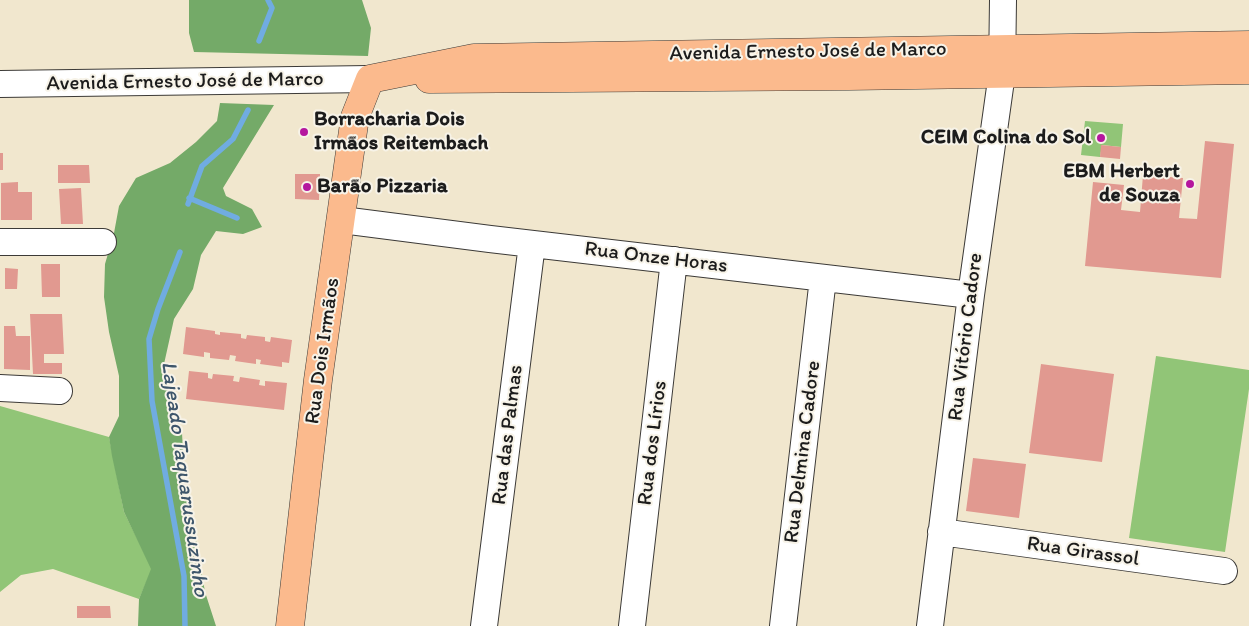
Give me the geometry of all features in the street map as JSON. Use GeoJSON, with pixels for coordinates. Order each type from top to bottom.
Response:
{"type":"FeatureCollection","features":[{"type":"Feature","properties":{"kind":"main road","name":"Avenida Ernesto José de Marco"},"geometry":{"type":"LineString","coordinates":[[370,80],[1002,61],[1249,45]]}},
{"type":"Feature","properties":{"kind":"main road","name":"Avenida Ernesto José de Marco"},"geometry":{"type":"LineString","coordinates":[[1002,61],[1249,70]]}},
{"type":"Feature","properties":{"kind":"main road","name":"Rua Dois Irmãos"},"geometry":{"type":"LineString","coordinates":[[290,626],[318,380],[355,117],[370,80]]}},
{"type":"Feature","properties":{"kind":"street","name":"Rua Vitório Cadore"},"geometry":{"type":"LineString","coordinates":[[930,626],[1002,61],[1003,0]]}},
{"type":"Feature","properties":{"kind":"street","name":"Avenida Ernesto José de Marco"},"geometry":{"type":"LineString","coordinates":[[0,84],[370,80]]}},
{"type":"Feature","properties":{"kind":"street","name":"Rua Onze Horas"},"geometry":{"type":"LineString","coordinates":[[342,220],[971,295]]}},
{"type":"Feature","properties":{"kind":"street"},"geometry":{"type":"LineString","coordinates":[[0,242],[103,242]]}},
{"type":"Feature","properties":{"kind":"street","name":"Rua das Palmas"},"geometry":{"type":"LineString","coordinates":[[484,626],[532,244]]}},
{"type":"Feature","properties":{"kind":"street","name":"Rua dos Lírios"},"geometry":{"type":"LineString","coordinates":[[632,626],[674,260]]}},
{"type":"Feature","properties":{"kind":"street","name":"Rua Delmina Cadore"},"geometry":{"type":"LineString","coordinates":[[783,626],[823,278]]}},
{"type":"Feature","properties":{"kind":"street"},"geometry":{"type":"LineString","coordinates":[[0,388],[59,391]]}},
{"type":"Feature","properties":{"kind":"street","name":"Rua Girassol"},"geometry":{"type":"LineString","coordinates":[[941,532],[1224,571]]}},
{"type":"Feature","properties":{"kind":"green space"},"geometry":{"type":"Polygon","coordinates":[[[189,0],[362,0],[371,28],[368,56],[194,52],[189,33],[189,0]]]}},
{"type":"Feature","properties":{"kind":"green space"},"geometry":{"type":"Polygon","coordinates":[[[220,103],[274,105],[223,188],[226,196],[252,209],[262,227],[243,234],[216,231],[201,255],[193,289],[174,319],[164,364],[171,399],[182,433],[185,488],[205,592],[216,626],[138,626],[139,599],[151,569],[124,512],[109,437],[119,416],[119,376],[109,332],[104,297],[105,264],[119,206],[136,178],[170,163],[196,142],[217,121],[220,103]]]}},
{"type":"Feature","properties":{"kind":"green space"},"geometry":{"type":"Polygon","coordinates":[[[1085,121],[1123,124],[1121,147],[1102,145],[1100,157],[1081,155],[1085,121]]]}},
{"type":"Feature","properties":{"kind":"green space"},"geometry":{"type":"Polygon","coordinates":[[[1156,356],[1249,370],[1249,389],[1225,552],[1129,538],[1156,356]]]}},
{"type":"Feature","properties":{"kind":"green space"},"geometry":{"type":"Polygon","coordinates":[[[0,406],[109,437],[124,512],[152,569],[139,599],[53,569],[21,575],[0,592],[0,406]]]}},
{"type":"Feature","properties":{"kind":"building"},"geometry":{"type":"Polygon","coordinates":[[[1205,141],[1234,144],[1221,278],[1085,266],[1093,182],[1124,185],[1121,210],[1140,212],[1143,175],[1183,178],[1179,218],[1197,219],[1205,141]]]}},
{"type":"Feature","properties":{"kind":"building"},"geometry":{"type":"Polygon","coordinates":[[[1101,145],[1121,147],[1120,159],[1100,157],[1101,145]]]}},
{"type":"Feature","properties":{"kind":"building"},"geometry":{"type":"Polygon","coordinates":[[[0,153],[3,153],[3,170],[0,170],[0,153]]]}},
{"type":"Feature","properties":{"kind":"building"},"geometry":{"type":"Polygon","coordinates":[[[58,165],[89,165],[90,183],[58,183],[58,165]]]}},
{"type":"Feature","properties":{"kind":"building","name":"Barão Pizzaria"},"geometry":{"type":"Polygon","coordinates":[[[295,174],[320,174],[319,200],[295,199],[295,174]]]}},
{"type":"Feature","properties":{"kind":"building"},"geometry":{"type":"Polygon","coordinates":[[[18,182],[18,192],[32,192],[32,220],[1,220],[1,183],[18,182]]]}},
{"type":"Feature","properties":{"kind":"building"},"geometry":{"type":"Polygon","coordinates":[[[81,188],[83,224],[61,224],[59,189],[81,188]]]}},
{"type":"Feature","properties":{"kind":"building"},"geometry":{"type":"Polygon","coordinates":[[[41,264],[60,264],[60,297],[42,297],[41,264]]]}},
{"type":"Feature","properties":{"kind":"building"},"geometry":{"type":"Polygon","coordinates":[[[5,268],[18,269],[17,289],[5,289],[5,268]]]}},
{"type":"Feature","properties":{"kind":"building"},"geometry":{"type":"Polygon","coordinates":[[[30,314],[62,314],[64,354],[44,354],[44,363],[62,363],[62,374],[33,374],[30,314]]]}},
{"type":"Feature","properties":{"kind":"building"},"geometry":{"type":"Polygon","coordinates":[[[4,326],[15,326],[16,336],[30,336],[30,370],[4,369],[4,326]]]}},
{"type":"Feature","properties":{"kind":"building"},"geometry":{"type":"Polygon","coordinates":[[[186,327],[215,331],[215,334],[220,335],[220,332],[241,334],[241,338],[246,339],[247,335],[265,337],[265,341],[270,342],[271,337],[292,340],[289,363],[282,362],[282,367],[260,364],[261,360],[256,359],[256,364],[235,361],[236,356],[230,355],[229,360],[210,358],[210,353],[204,352],[204,357],[183,354],[186,327]]]}},
{"type":"Feature","properties":{"kind":"building"},"geometry":{"type":"Polygon","coordinates":[[[1041,364],[1114,374],[1102,462],[1029,453],[1041,364]]]}},
{"type":"Feature","properties":{"kind":"building"},"geometry":{"type":"Polygon","coordinates":[[[189,371],[208,373],[208,378],[212,379],[213,374],[234,376],[233,381],[239,382],[240,377],[260,380],[259,385],[265,386],[265,381],[287,383],[284,410],[186,399],[189,371]]]}},
{"type":"Feature","properties":{"kind":"building"},"geometry":{"type":"Polygon","coordinates":[[[973,458],[1026,464],[1019,518],[966,511],[973,458]]]}},
{"type":"Feature","properties":{"kind":"building"},"geometry":{"type":"Polygon","coordinates":[[[77,606],[110,606],[111,618],[77,618],[77,606]]]}},
{"type":"Feature","properties":{"kind":"waterway","name":"Lajeado Taquarussuzinho"},"geometry":{"type":"LineString","coordinates":[[259,41],[272,8],[268,0]]}},
{"type":"Feature","properties":{"kind":"waterway","name":"Lajeado Taquarussuzinho"},"geometry":{"type":"LineString","coordinates":[[188,204],[202,166],[233,139],[248,110]]}},
{"type":"Feature","properties":{"kind":"waterway"},"geometry":{"type":"LineString","coordinates":[[189,198],[237,218]]}},
{"type":"Feature","properties":{"kind":"waterway","name":"Lajeado Taquarussuzinho"},"geometry":{"type":"LineString","coordinates":[[180,252],[158,309],[149,339],[152,401],[184,576],[185,626]]}},
{"type":"Feature","properties":{"kind":"place","name":"Borracharia Dois Irmãos Reitembach"},"geometry":{"type":"Point","coordinates":[304,132]}},
{"type":"Feature","properties":{"kind":"place","name":"CEIM Colina do Sol"},"geometry":{"type":"Point","coordinates":[1101,138]}},
{"type":"Feature","properties":{"kind":"place","name":"EBM Herbert de Souza"},"geometry":{"type":"Point","coordinates":[1190,184]}},
{"type":"Feature","properties":{"kind":"place","name":"Barão Pizzaria"},"geometry":{"type":"Point","coordinates":[307,187]}}]}
